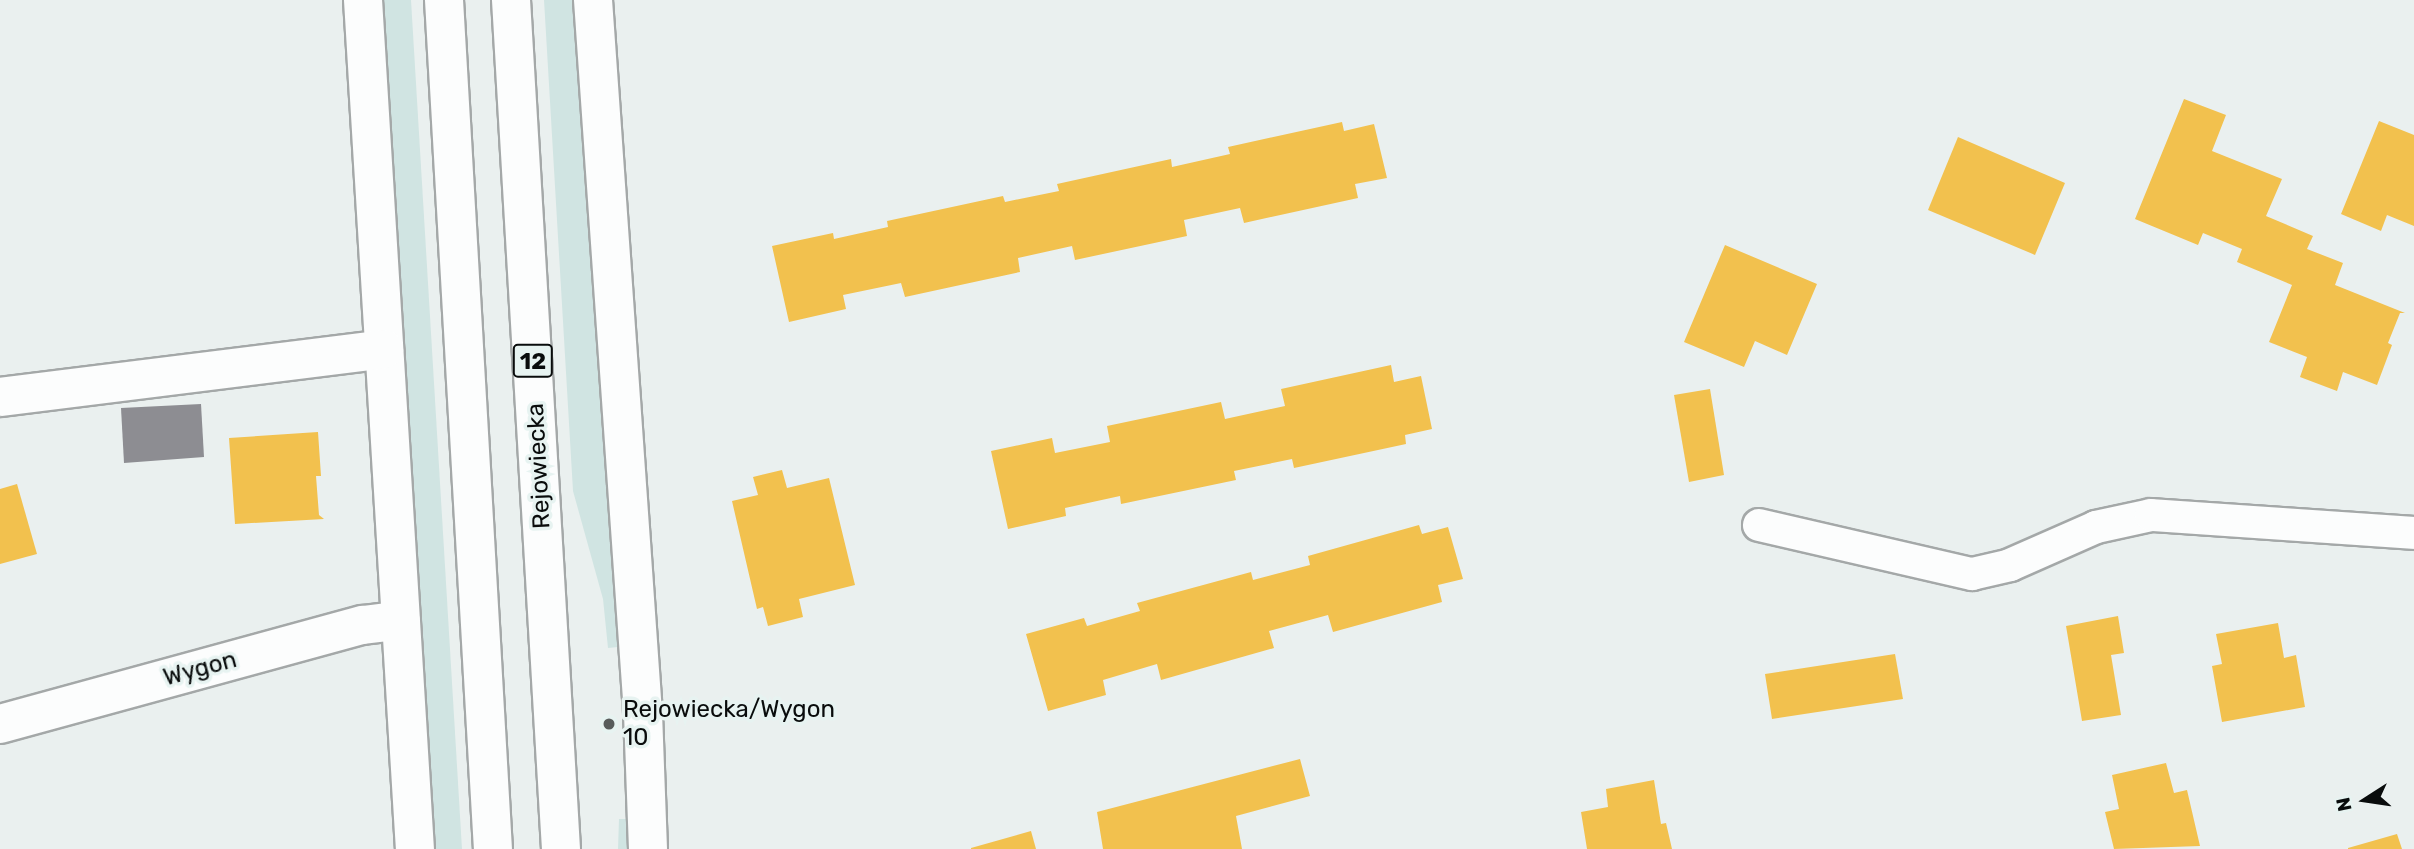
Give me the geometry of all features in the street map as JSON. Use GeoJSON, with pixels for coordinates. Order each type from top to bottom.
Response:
{"type":"FeatureCollection","features":[{"type":"Feature","properties":{"kind":"main road"},"geometry":{"type":"LineString","coordinates":[[363,0],[415,849]]}},
{"type":"Feature","properties":{"kind":"main road"},"geometry":{"type":"LineString","coordinates":[[444,0],[493,849]]}},
{"type":"Feature","properties":{"kind":"main road","name":"Rejowiecka"},"geometry":{"type":"LineString","coordinates":[[511,0],[561,849]]}},
{"type":"Feature","properties":{"kind":"main road"},"geometry":{"type":"LineString","coordinates":[[593,0],[643,713],[648,849]]}},
{"type":"Feature","properties":{"kind":"main road"},"geometry":{"type":"LineString","coordinates":[[0,397],[384,349]]}},
{"type":"Feature","properties":{"kind":"main road","name":"Wygon"},"geometry":{"type":"LineString","coordinates":[[0,724],[363,625],[401,620]]}},
{"type":"Feature","properties":{"kind":"lane"},"geometry":{"type":"LineString","coordinates":[[1759,525],[1972,574],[2010,565],[2096,527],[2151,515],[2414,533]]}},
{"type":"Feature","properties":{"kind":"shaded area"},"geometry":{"type":"Polygon","coordinates":[[[381,0],[411,0],[462,849],[434,849],[381,0]]]}},
{"type":"Feature","properties":{"kind":"shaded area"},"geometry":{"type":"Polygon","coordinates":[[[544,0],[578,0],[618,647],[608,648],[603,599],[573,491],[544,0]]]}},
{"type":"Feature","properties":{"kind":"shaded area"},"geometry":{"type":"Polygon","coordinates":[[[619,819],[629,819],[630,849],[618,849],[619,819]]]}},
{"type":"Feature","properties":{"kind":"building: Homes"},"geometry":{"type":"Polygon","coordinates":[[[2184,99],[2226,115],[2212,151],[2282,179],[2266,216],[2313,236],[2307,249],[2343,263],[2335,285],[2405,313],[2400,313],[2388,343],[2392,345],[2377,385],[2343,372],[2337,391],[2300,377],[2307,357],[2269,342],[2292,285],[2237,262],[2242,249],[2203,233],[2198,245],[2135,219],[2184,99]]]}},
{"type":"Feature","properties":{"kind":"building: Homes"},"geometry":{"type":"Polygon","coordinates":[[[2379,121],[2414,135],[2414,226],[2387,215],[2381,231],[2341,214],[2379,121]]]}},
{"type":"Feature","properties":{"kind":"building: Homes"},"geometry":{"type":"Polygon","coordinates":[[[1342,122],[1344,131],[1374,124],[1387,178],[1355,184],[1358,198],[1244,223],[1240,208],[1184,220],[1187,236],[1075,260],[1072,246],[1018,258],[1020,272],[905,297],[901,283],[843,295],[846,309],[789,322],[772,246],[833,233],[834,239],[888,227],[887,221],[1003,196],[1005,202],[1059,191],[1057,184],[1171,159],[1172,167],[1230,154],[1228,147],[1342,122]]]}},
{"type":"Feature","properties":{"kind":"building: Homes"},"geometry":{"type":"Polygon","coordinates":[[[1958,137],[2065,183],[2035,255],[1928,210],[1958,137]]]}},
{"type":"Feature","properties":{"kind":"building: Homes"},"geometry":{"type":"Polygon","coordinates":[[[1725,245],[1817,284],[1787,355],[1755,341],[1744,367],[1684,342],[1725,245]]]}},
{"type":"Feature","properties":{"kind":"building: Homes"},"geometry":{"type":"Polygon","coordinates":[[[1391,365],[1394,382],[1421,376],[1432,429],[1405,435],[1406,444],[1294,468],[1292,459],[1234,471],[1236,480],[1121,504],[1120,496],[1065,508],[1066,516],[1008,529],[991,451],[1052,438],[1055,453],[1110,442],[1107,426],[1221,402],[1225,419],[1285,406],[1281,389],[1391,365]]]}},
{"type":"Feature","properties":{"kind":"building: Homes"},"geometry":{"type":"Polygon","coordinates":[[[1710,389],[1724,475],[1689,482],[1674,395],[1710,389]]]}},
{"type":"Feature","properties":{"kind":"building: Homes"},"geometry":{"type":"Polygon","coordinates":[[[318,432],[321,476],[316,476],[319,515],[324,519],[235,524],[229,438],[318,432]]]}},
{"type":"Feature","properties":{"kind":"building: Homes"},"geometry":{"type":"Polygon","coordinates":[[[782,470],[787,488],[829,478],[855,585],[799,599],[803,617],[768,626],[763,607],[757,609],[732,501],[758,495],[753,477],[782,470]]]}},
{"type":"Feature","properties":{"kind":"building: Homes"},"geometry":{"type":"Polygon","coordinates":[[[17,484],[37,554],[0,564],[0,489],[17,484]]]}},
{"type":"Feature","properties":{"kind":"building: Homes"},"geometry":{"type":"Polygon","coordinates":[[[1419,525],[1422,534],[1448,527],[1463,579],[1438,585],[1442,602],[1333,632],[1328,615],[1269,631],[1274,648],[1161,680],[1157,664],[1103,680],[1106,695],[1048,711],[1026,634],[1084,618],[1087,626],[1140,611],[1137,603],[1251,572],[1253,580],[1310,565],[1308,556],[1419,525]]]}},
{"type":"Feature","properties":{"kind":"building: Homes"},"geometry":{"type":"Polygon","coordinates":[[[2118,616],[2124,653],[2111,655],[2121,715],[2082,721],[2066,626],[2118,616]]]}},
{"type":"Feature","properties":{"kind":"building: Homes"},"geometry":{"type":"Polygon","coordinates":[[[2278,623],[2284,658],[2296,655],[2305,707],[2222,722],[2212,666],[2222,664],[2216,634],[2278,623]]]}},
{"type":"Feature","properties":{"kind":"building: Homes"},"geometry":{"type":"Polygon","coordinates":[[[1895,654],[1903,699],[1772,719],[1765,674],[1895,654]]]}},
{"type":"Feature","properties":{"kind":"building: Homes"},"geometry":{"type":"Polygon","coordinates":[[[1300,759],[1310,796],[1236,816],[1242,849],[1103,849],[1097,812],[1300,759]]]}},
{"type":"Feature","properties":{"kind":"building: Homes"},"geometry":{"type":"Polygon","coordinates":[[[2166,763],[2174,793],[2187,790],[2200,846],[2114,849],[2105,812],[2119,809],[2112,775],[2166,763]]]}},
{"type":"Feature","properties":{"kind":"building: Homes"},"geometry":{"type":"Polygon","coordinates":[[[1654,780],[1661,824],[1666,823],[1672,849],[1587,849],[1581,812],[1608,807],[1606,789],[1654,780]]]}},
{"type":"Feature","properties":{"kind":"building: Homes"},"geometry":{"type":"Polygon","coordinates":[[[1031,831],[1036,849],[971,849],[971,848],[1031,831]]]}},
{"type":"Feature","properties":{"kind":"building: Homes"},"geometry":{"type":"Polygon","coordinates":[[[2397,834],[2402,849],[2348,849],[2348,848],[2397,834]]]}},
{"type":"Feature","properties":{"kind":"building: Industry"},"geometry":{"type":"Polygon","coordinates":[[[201,404],[204,457],[124,463],[121,408],[201,404]]]}},
{"type":"Feature","properties":{"kind":"place","name":"Rejowiecka/Wygon 10"},"geometry":{"type":"Point","coordinates":[609,724]}}]}
